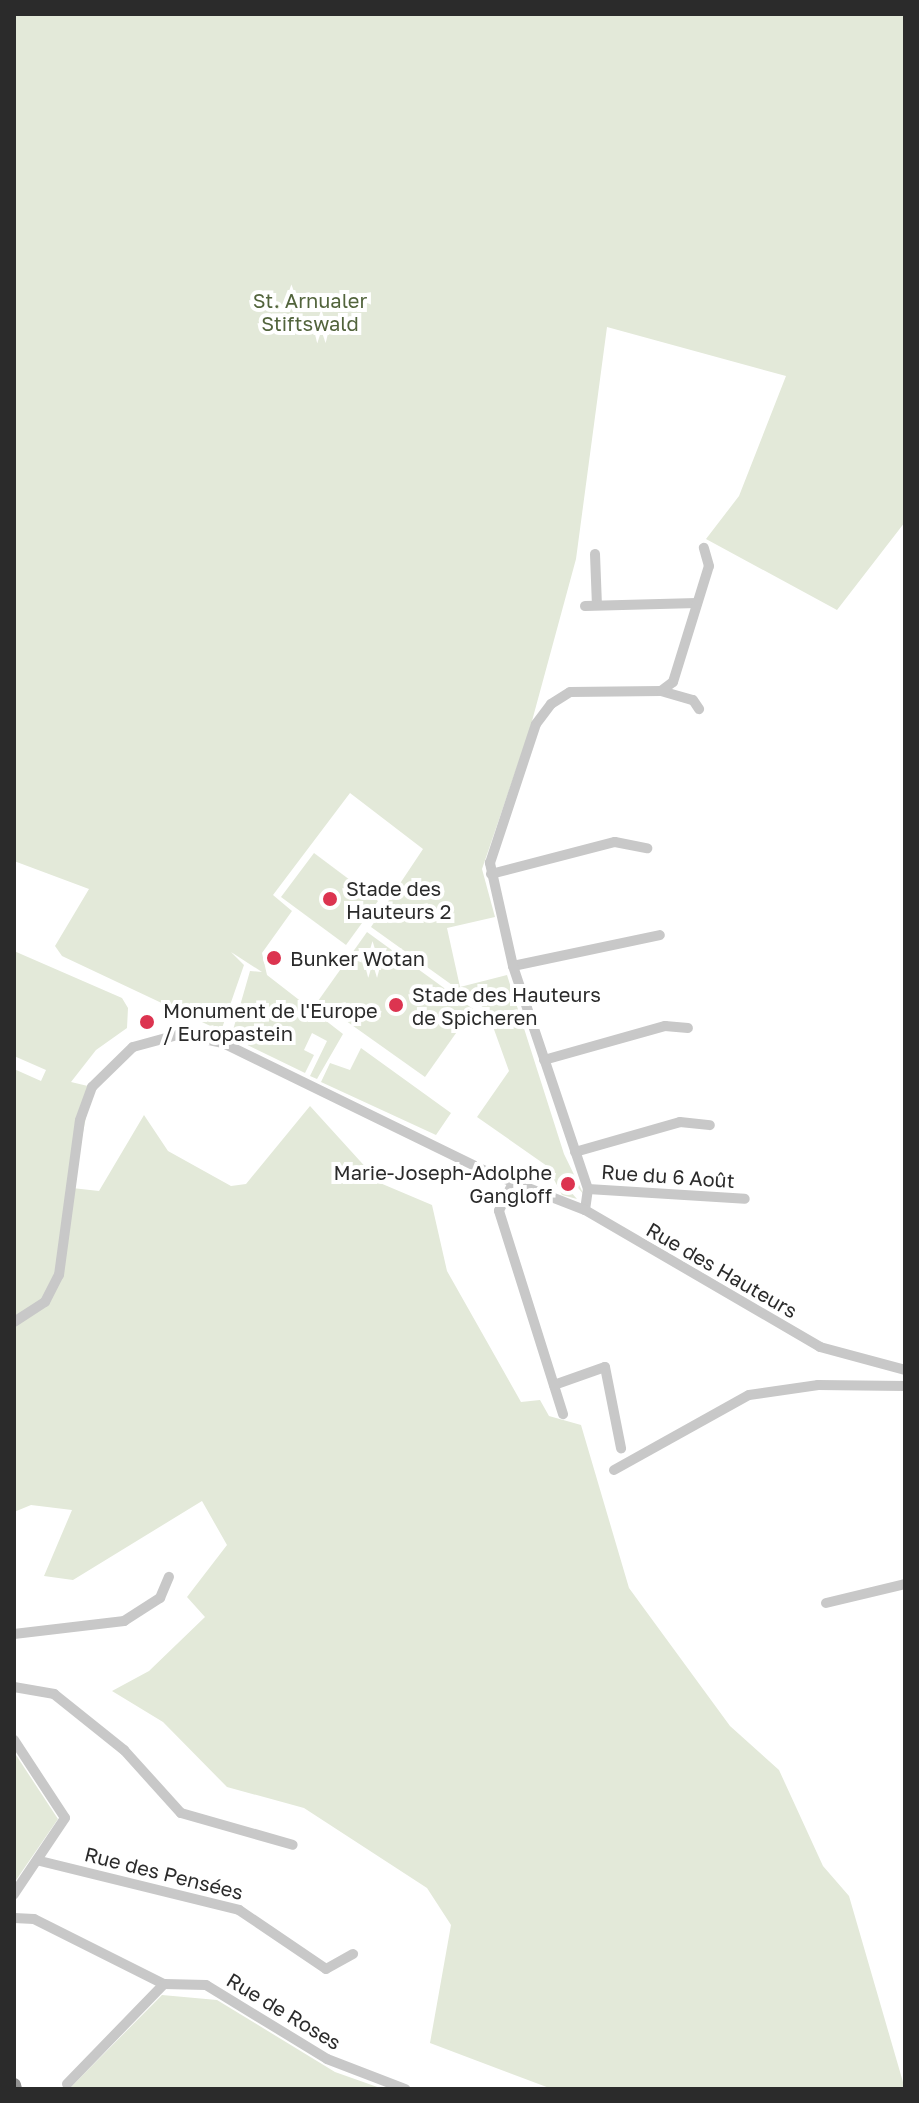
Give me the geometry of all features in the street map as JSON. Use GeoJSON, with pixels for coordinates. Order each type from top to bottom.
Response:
{"type":"FeatureCollection","features":[{"type":"Feature","properties":{"kind":"street"},"geometry":{"type":"LineString","coordinates":[[661,691],[673,682],[709,566],[704,548]]}},
{"type":"Feature","properties":{"kind":"street"},"geometry":{"type":"LineString","coordinates":[[595,554],[597,605]]}},
{"type":"Feature","properties":{"kind":"street"},"geometry":{"type":"LineString","coordinates":[[585,606],[697,603]]}},
{"type":"Feature","properties":{"kind":"street"},"geometry":{"type":"LineString","coordinates":[[585,1210],[588,1189],[513,966],[491,874],[536,724],[570,692],[661,691],[693,700],[699,709]]}},
{"type":"Feature","properties":{"kind":"street"},"geometry":{"type":"LineString","coordinates":[[491,874],[615,842],[647,848]]}},
{"type":"Feature","properties":{"kind":"street"},"geometry":{"type":"LineString","coordinates":[[513,966],[660,935]]}},
{"type":"Feature","properties":{"kind":"street"},"geometry":{"type":"LineString","coordinates":[[544,1060],[665,1026],[688,1028]]}},
{"type":"Feature","properties":{"kind":"street","name":"Rue des Hauteurs"},"geometry":{"type":"LineString","coordinates":[[14,1322],[45,1302],[59,1275],[80,1120],[92,1087],[120,1056],[154,1039],[181,1034],[223,1043],[513,1183],[585,1210],[820,1347],[905,1370]]}},
{"type":"Feature","properties":{"kind":"street"},"geometry":{"type":"LineString","coordinates":[[575,1152],[680,1122],[710,1125]]}},
{"type":"Feature","properties":{"kind":"street"},"geometry":{"type":"LineString","coordinates":[[513,1183],[499,1211],[563,1414]]}},
{"type":"Feature","properties":{"kind":"street","name":"Rue du 6 Août"},"geometry":{"type":"LineString","coordinates":[[588,1189],[745,1199]]}},
{"type":"Feature","properties":{"kind":"street"},"geometry":{"type":"LineString","coordinates":[[554,1385],[605,1367],[621,1448]]}},
{"type":"Feature","properties":{"kind":"street"},"geometry":{"type":"LineString","coordinates":[[614,1470],[737,1398],[818,1385],[905,1386]]}},
{"type":"Feature","properties":{"kind":"street"},"geometry":{"type":"LineString","coordinates":[[14,1634],[124,1621],[160,1598],[169,1577]]}},
{"type":"Feature","properties":{"kind":"street"},"geometry":{"type":"LineString","coordinates":[[826,1603],[905,1584]]}},
{"type":"Feature","properties":{"kind":"street"},"geometry":{"type":"LineString","coordinates":[[14,1687],[54,1694],[124,1750],[181,1813],[293,1845]]}},
{"type":"Feature","properties":{"kind":"street"},"geometry":{"type":"LineString","coordinates":[[14,1740],[65,1818],[40,1861],[14,1894]]}},
{"type":"Feature","properties":{"kind":"street","name":"Rue des Pensées"},"geometry":{"type":"LineString","coordinates":[[40,1861],[239,1910],[326,1969],[353,1954]]}},
{"type":"Feature","properties":{"kind":"street","name":"Rue de Roses"},"geometry":{"type":"LineString","coordinates":[[14,1918],[34,1919],[164,1984],[206,1985],[327,2059],[405,2089]]}},
{"type":"Feature","properties":{"kind":"street"},"geometry":{"type":"LineString","coordinates":[[67,2084],[164,1984]]}},
{"type":"Feature","properties":{"kind":"green space","name":"St. Arnualer Stiftswald"},"geometry":{"type":"Polygon","coordinates":[[[14,14],[905,14],[905,522],[837,610],[706,539],[739,496],[786,376],[607,327],[576,559],[529,732],[482,869],[495,917],[447,928],[460,987],[507,975],[564,1154],[584,1195],[570,1178],[563,1183],[577,1199],[562,1195],[547,1166],[477,1117],[509,1071],[487,1010],[371,927],[423,849],[350,793],[273,895],[292,911],[262,953],[267,975],[343,1034],[317,1079],[310,1076],[327,1041],[312,1033],[304,1050],[314,1055],[305,1073],[231,1037],[250,971],[262,972],[231,952],[244,965],[221,1031],[62,956],[55,946],[89,889],[14,861],[14,14]]]}},
{"type":"Feature","properties":{"kind":"green space","name":"Stade des Hauteurs 2"},"geometry":{"type":"Polygon","coordinates":[[[314,853],[378,901],[346,945],[281,897],[314,853]]]}},
{"type":"Feature","properties":{"kind":"green space","name":"Stade des Hauteurs de Spicheren"},"geometry":{"type":"Polygon","coordinates":[[[367,932],[473,1009],[425,1077],[318,1001],[367,932]]]}},
{"type":"Feature","properties":{"kind":"green space"},"geometry":{"type":"Polygon","coordinates":[[[14,951],[122,998],[128,1008],[127,1028],[96,1050],[71,1082],[92,1087],[72,1188],[99,1191],[144,1115],[168,1151],[231,1186],[246,1184],[310,1106],[380,1183],[432,1205],[447,1271],[521,1402],[540,1400],[549,1416],[581,1425],[629,1588],[730,1726],[779,1770],[823,1866],[849,1896],[905,2089],[552,2089],[430,2043],[451,1925],[427,1888],[304,1808],[227,1787],[163,1722],[112,1691],[149,1671],[205,1617],[187,1597],[227,1545],[202,1501],[73,1580],[44,1576],[72,1510],[31,1505],[14,1512],[14,1069],[41,1081],[46,1070],[14,1056],[14,951]]]}},
{"type":"Feature","properties":{"kind":"green space"},"geometry":{"type":"Polygon","coordinates":[[[361,1048],[451,1113],[436,1135],[321,1082],[330,1063],[350,1070],[361,1048]]]}},
{"type":"Feature","properties":{"kind":"green space"},"geometry":{"type":"Polygon","coordinates":[[[14,1752],[58,1819],[14,1883],[14,1752]]]}},
{"type":"Feature","properties":{"kind":"green space"},"geometry":{"type":"Polygon","coordinates":[[[162,1995],[217,2000],[335,2072],[383,2089],[69,2089],[162,1995]]]}},
{"type":"Feature","properties":{"kind":"place","name":"Stade des Hauteurs 2"},"geometry":{"type":"Point","coordinates":[330,899]}},
{"type":"Feature","properties":{"kind":"place","name":"Bunker Wotan"},"geometry":{"type":"Point","coordinates":[274,958]}},
{"type":"Feature","properties":{"kind":"place","name":"Stade des Hauteurs de Spicheren"},"geometry":{"type":"Point","coordinates":[396,1005]}},
{"type":"Feature","properties":{"kind":"place","name":"Monument de l'Europe / Europastein"},"geometry":{"type":"Point","coordinates":[147,1022]}},
{"type":"Feature","properties":{"kind":"place","name":"Marie-Joseph-Adolphe Gangloff"},"geometry":{"type":"Point","coordinates":[568,1184]}}]}
